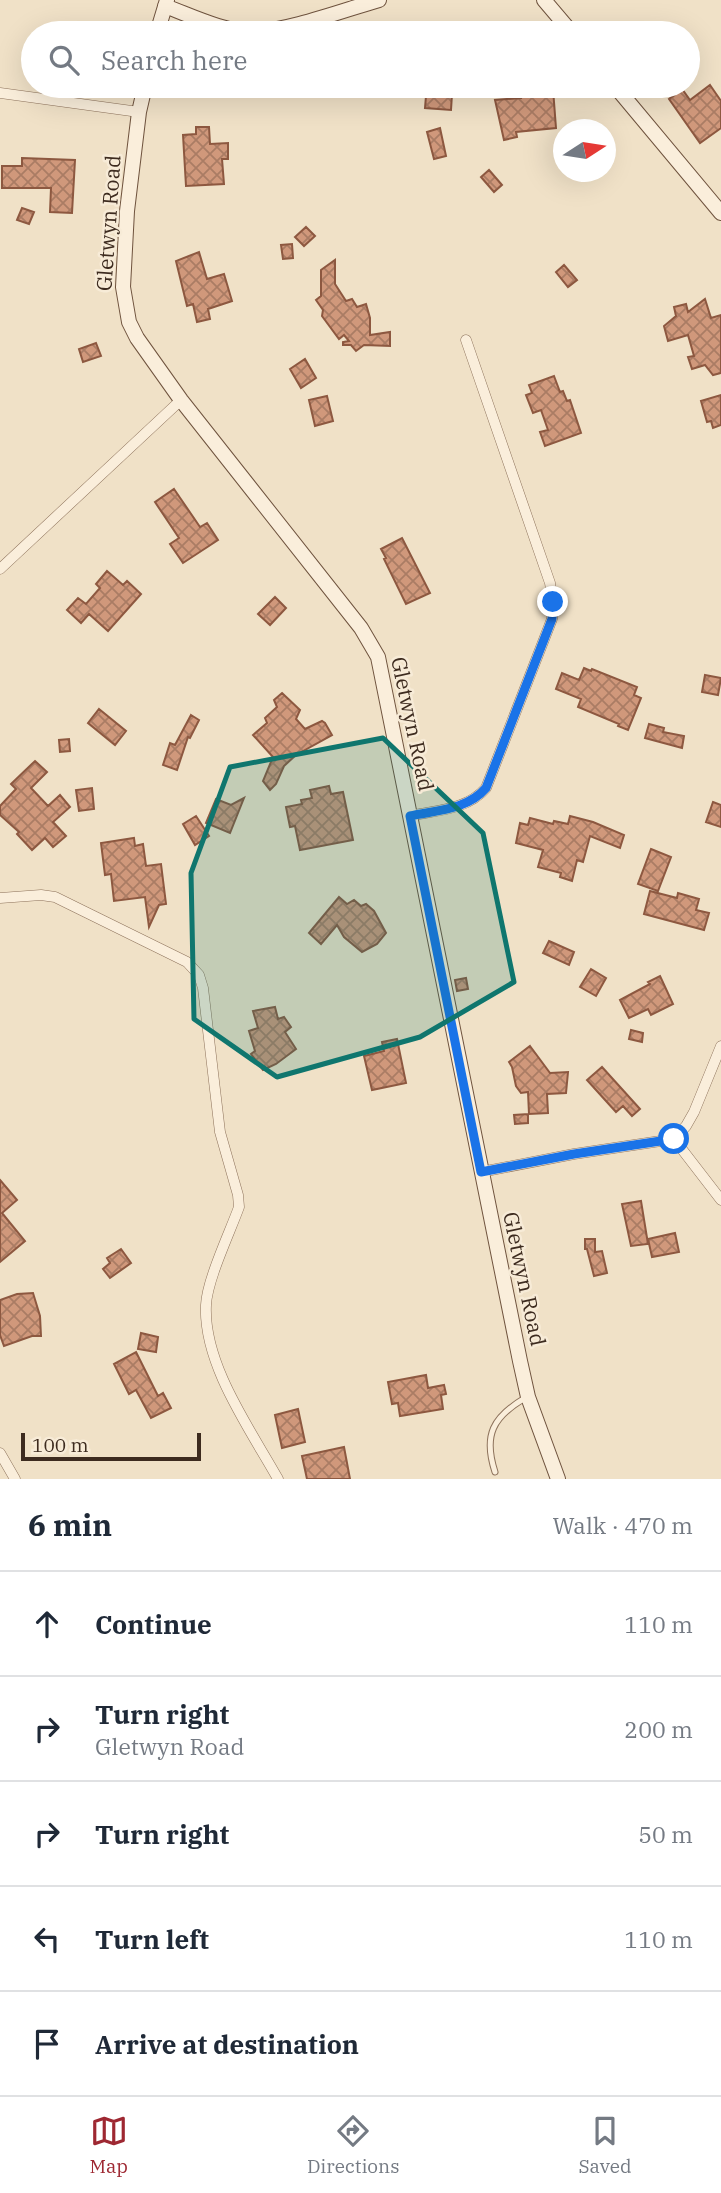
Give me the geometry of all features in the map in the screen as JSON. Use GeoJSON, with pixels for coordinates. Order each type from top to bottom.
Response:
{"type":"FeatureCollection","features":[{"type":"Feature","properties":{"kind":"street"},"geometry":{"type":"LineString","coordinates":[[304,21],[379,0]]}},
{"type":"Feature","properties":{"kind":"street"},"geometry":{"type":"LineString","coordinates":[[544,0],[562,21]]}},
{"type":"Feature","properties":{"kind":"street"},"geometry":{"type":"LineString","coordinates":[[161,21],[166,3],[211,21]]}},
{"type":"Feature","properties":{"kind":"street"},"geometry":{"type":"LineString","coordinates":[[0,93],[21,96]]}},
{"type":"Feature","properties":{"kind":"street"},"geometry":{"type":"LineString","coordinates":[[39,98],[139,111]]}},
{"type":"Feature","properties":{"kind":"street","name":"Gletwyn Road"},"geometry":{"type":"LineString","coordinates":[[142,98],[127,211],[123,287],[125,306],[137,338],[181,400],[361,628],[372,645],[381,669],[528,1397],[558,1479]]}},
{"type":"Feature","properties":{"kind":"street"},"geometry":{"type":"LineString","coordinates":[[625,98],[721,214]]}},
{"type":"Feature","properties":{"kind":"street"},"geometry":{"type":"LineString","coordinates":[[410,816],[467,804],[486,788],[552,619],[550,583],[466,340]]}},
{"type":"Feature","properties":{"kind":"street"},"geometry":{"type":"LineString","coordinates":[[0,569],[181,400]]}},
{"type":"Feature","properties":{"kind":"street"},"geometry":{"type":"LineString","coordinates":[[0,898],[41,895],[63,900],[187,962],[200,975],[220,1132],[239,1195],[239,1207],[209,1290],[207,1319],[217,1366],[225,1385],[278,1479]]}},
{"type":"Feature","properties":{"kind":"street"},"geometry":{"type":"LineString","coordinates":[[481,1172],[674,1139],[694,1112],[721,1046]]}},
{"type":"Feature","properties":{"kind":"street"},"geometry":{"type":"LineString","coordinates":[[674,1139],[721,1200]]}},
{"type":"Feature","properties":{"kind":"street"},"geometry":{"type":"LineString","coordinates":[[0,1453],[15,1479]]}},
{"type":"Feature","properties":{"kind":"lane"},"geometry":{"type":"LineString","coordinates":[[495,1472],[489,1446],[491,1433],[508,1409],[528,1397]]}},
{"type":"Feature","properties":{"kind":"highlighted area"},"geometry":{"type":"Polygon","coordinates":[[[383,738],[483,833],[514,982],[420,1037],[277,1077],[194,1019],[191,873],[230,767],[383,738]]]}},
{"type":"Feature","properties":{"kind":"building"},"geometry":{"type":"Polygon","coordinates":[[[710,85],[721,101],[721,128],[700,143],[669,99],[700,98],[700,92],[710,85]]]}},
{"type":"Feature","properties":{"kind":"building"},"geometry":{"type":"Polygon","coordinates":[[[426,98],[452,98],[451,110],[425,108],[426,98]]]}},
{"type":"Feature","properties":{"kind":"building"},"geometry":{"type":"Polygon","coordinates":[[[554,98],[553,128],[516,132],[517,137],[504,140],[495,100],[554,98]]]}},
{"type":"Feature","properties":{"kind":"building"},"geometry":{"type":"Polygon","coordinates":[[[196,127],[209,127],[210,144],[228,143],[228,159],[222,159],[224,184],[186,186],[183,135],[196,134],[196,127]]]}},
{"type":"Feature","properties":{"kind":"building"},"geometry":{"type":"Polygon","coordinates":[[[440,128],[446,156],[434,159],[427,132],[440,128]]]}},
{"type":"Feature","properties":{"kind":"building"},"geometry":{"type":"Polygon","coordinates":[[[22,158],[75,160],[72,213],[50,212],[51,188],[2,188],[2,166],[22,166],[22,158]]]}},
{"type":"Feature","properties":{"kind":"building"},"geometry":{"type":"Polygon","coordinates":[[[489,170],[502,185],[494,192],[481,177],[489,170]]]}},
{"type":"Feature","properties":{"kind":"building"},"geometry":{"type":"Polygon","coordinates":[[[22,208],[34,212],[29,224],[17,220],[22,208]]]}},
{"type":"Feature","properties":{"kind":"building"},"geometry":{"type":"Polygon","coordinates":[[[306,227],[315,236],[304,246],[295,237],[306,227]]]}},
{"type":"Feature","properties":{"kind":"building"},"geometry":{"type":"Polygon","coordinates":[[[292,244],[293,258],[283,259],[281,245],[292,244]]]}},
{"type":"Feature","properties":{"kind":"building"},"geometry":{"type":"Polygon","coordinates":[[[199,252],[207,279],[224,274],[232,301],[208,309],[210,319],[197,322],[193,304],[187,306],[176,261],[199,252]]]}},
{"type":"Feature","properties":{"kind":"building"},"geometry":{"type":"Polygon","coordinates":[[[335,260],[335,284],[346,301],[352,299],[357,307],[366,304],[370,318],[370,335],[390,332],[390,346],[364,345],[356,351],[351,345],[343,345],[343,342],[349,341],[344,335],[339,339],[322,316],[323,310],[316,300],[321,296],[321,270],[335,260]]]}},
{"type":"Feature","properties":{"kind":"building"},"geometry":{"type":"Polygon","coordinates":[[[564,265],[577,280],[568,287],[556,272],[564,265]]]}},
{"type":"Feature","properties":{"kind":"building"},"geometry":{"type":"Polygon","coordinates":[[[705,299],[711,318],[721,315],[721,373],[713,375],[705,365],[692,369],[688,357],[694,356],[688,335],[668,341],[664,326],[676,316],[674,307],[686,304],[688,312],[705,299]]]}},
{"type":"Feature","properties":{"kind":"building"},"geometry":{"type":"Polygon","coordinates":[[[96,343],[101,356],[83,362],[79,349],[96,343]]]}},
{"type":"Feature","properties":{"kind":"building"},"geometry":{"type":"Polygon","coordinates":[[[305,359],[316,378],[301,388],[290,369],[305,359]]]}},
{"type":"Feature","properties":{"kind":"building"},"geometry":{"type":"Polygon","coordinates":[[[554,376],[560,392],[563,391],[567,401],[570,400],[581,433],[545,446],[540,432],[548,430],[541,410],[533,413],[526,395],[532,393],[529,385],[554,376]]]}},
{"type":"Feature","properties":{"kind":"building"},"geometry":{"type":"Polygon","coordinates":[[[721,395],[721,425],[713,428],[711,421],[707,422],[701,401],[721,395]]]}},
{"type":"Feature","properties":{"kind":"building"},"geometry":{"type":"Polygon","coordinates":[[[327,396],[333,421],[315,426],[309,400],[327,396]]]}},
{"type":"Feature","properties":{"kind":"building"},"geometry":{"type":"Polygon","coordinates":[[[174,489],[200,527],[207,523],[218,540],[183,563],[170,544],[179,538],[155,502],[174,489]]]}},
{"type":"Feature","properties":{"kind":"building"},"geometry":{"type":"Polygon","coordinates":[[[402,538],[430,593],[406,604],[381,549],[402,538]]]}},
{"type":"Feature","properties":{"kind":"building"},"geometry":{"type":"Polygon","coordinates":[[[107,571],[123,585],[127,581],[141,594],[108,631],[89,614],[81,623],[67,610],[78,598],[86,604],[100,588],[96,584],[107,571]]]}},
{"type":"Feature","properties":{"kind":"building"},"geometry":{"type":"Polygon","coordinates":[[[275,597],[286,608],[270,625],[258,614],[275,597]]]}},
{"type":"Feature","properties":{"kind":"building"},"geometry":{"type":"Polygon","coordinates":[[[584,668],[637,687],[634,695],[641,698],[628,730],[578,707],[581,699],[556,689],[562,673],[579,680],[584,668]]]}},
{"type":"Feature","properties":{"kind":"building"},"geometry":{"type":"Polygon","coordinates":[[[705,675],[721,678],[718,695],[702,692],[705,675]]]}},
{"type":"Feature","properties":{"kind":"building"},"geometry":{"type":"Polygon","coordinates":[[[282,693],[300,710],[296,719],[305,729],[322,721],[332,735],[296,755],[284,766],[276,784],[270,790],[263,781],[273,757],[253,735],[267,723],[265,718],[277,707],[274,700],[282,693]]]}},
{"type":"Feature","properties":{"kind":"building"},"geometry":{"type":"Polygon","coordinates":[[[99,709],[126,731],[115,745],[88,723],[99,709]]]}},
{"type":"Feature","properties":{"kind":"building"},"geometry":{"type":"Polygon","coordinates":[[[191,715],[199,720],[190,738],[188,737],[177,770],[163,765],[170,743],[175,745],[191,715]]]}},
{"type":"Feature","properties":{"kind":"building"},"geometry":{"type":"Polygon","coordinates":[[[649,724],[664,728],[663,732],[684,736],[682,748],[645,738],[649,724]]]}},
{"type":"Feature","properties":{"kind":"building"},"geometry":{"type":"Polygon","coordinates":[[[69,739],[70,751],[60,752],[59,740],[69,739]]]}},
{"type":"Feature","properties":{"kind":"building"},"geometry":{"type":"Polygon","coordinates":[[[35,761],[47,772],[31,788],[48,806],[60,795],[70,807],[53,822],[66,836],[53,847],[45,838],[32,850],[17,834],[19,832],[0,815],[0,806],[16,789],[11,784],[35,761]]]}},
{"type":"Feature","properties":{"kind":"building"},"geometry":{"type":"Polygon","coordinates":[[[329,786],[331,794],[343,792],[353,840],[300,850],[295,826],[290,827],[286,807],[302,804],[301,800],[312,798],[310,790],[329,786]]]}},
{"type":"Feature","properties":{"kind":"building"},"geometry":{"type":"Polygon","coordinates":[[[92,788],[94,809],[79,811],[76,790],[92,788]]]}},
{"type":"Feature","properties":{"kind":"building"},"geometry":{"type":"Polygon","coordinates":[[[244,798],[230,833],[206,823],[216,799],[231,805],[244,798]]]}},
{"type":"Feature","properties":{"kind":"building"},"geometry":{"type":"Polygon","coordinates":[[[713,802],[721,805],[721,827],[706,822],[713,802]]]}},
{"type":"Feature","properties":{"kind":"building"},"geometry":{"type":"Polygon","coordinates":[[[196,816],[209,836],[195,845],[183,824],[196,816]]]}},
{"type":"Feature","properties":{"kind":"building"},"geometry":{"type":"Polygon","coordinates":[[[570,816],[624,835],[620,848],[590,836],[583,862],[577,860],[572,881],[560,877],[561,873],[538,867],[543,850],[516,843],[520,823],[528,825],[530,818],[553,824],[554,821],[568,824],[570,816]]]}},
{"type":"Feature","properties":{"kind":"building"},"geometry":{"type":"Polygon","coordinates":[[[134,838],[135,846],[143,844],[146,866],[161,864],[166,904],[159,905],[149,927],[145,897],[114,901],[111,874],[105,875],[101,843],[134,838]]]}},
{"type":"Feature","properties":{"kind":"building"},"geometry":{"type":"Polygon","coordinates":[[[651,849],[671,857],[658,891],[638,884],[651,849]]]}},
{"type":"Feature","properties":{"kind":"building"},"geometry":{"type":"Polygon","coordinates":[[[650,891],[677,898],[678,893],[699,899],[696,910],[709,913],[704,930],[644,914],[650,891]]]}},
{"type":"Feature","properties":{"kind":"building"},"geometry":{"type":"Polygon","coordinates":[[[339,897],[347,904],[354,900],[361,906],[366,904],[374,911],[386,933],[377,944],[362,952],[344,937],[337,925],[321,944],[309,933],[339,897]]]}},
{"type":"Feature","properties":{"kind":"building"},"geometry":{"type":"Polygon","coordinates":[[[549,941],[574,952],[569,965],[543,953],[549,941]]]}},
{"type":"Feature","properties":{"kind":"building"},"geometry":{"type":"Polygon","coordinates":[[[591,969],[606,978],[596,996],[580,987],[591,969]]]}},
{"type":"Feature","properties":{"kind":"building"},"geometry":{"type":"Polygon","coordinates":[[[660,976],[673,1004],[651,1015],[648,1009],[629,1018],[620,1000],[660,976]]]}},
{"type":"Feature","properties":{"kind":"building"},"geometry":{"type":"Polygon","coordinates":[[[466,978],[468,989],[457,991],[455,980],[466,978]]]}},
{"type":"Feature","properties":{"kind":"building"},"geometry":{"type":"Polygon","coordinates":[[[275,1007],[278,1019],[284,1017],[291,1027],[285,1032],[296,1049],[263,1070],[251,1054],[255,1051],[249,1031],[258,1028],[253,1011],[275,1007]]]}},
{"type":"Feature","properties":{"kind":"building"},"geometry":{"type":"Polygon","coordinates":[[[631,1030],[643,1033],[642,1042],[629,1039],[631,1030]]]}},
{"type":"Feature","properties":{"kind":"building"},"geometry":{"type":"Polygon","coordinates":[[[397,1039],[406,1083],[372,1090],[364,1056],[384,1051],[382,1042],[397,1039]]]}},
{"type":"Feature","properties":{"kind":"building"},"geometry":{"type":"Polygon","coordinates":[[[530,1046],[550,1073],[568,1072],[566,1093],[547,1094],[548,1113],[529,1114],[528,1092],[521,1093],[516,1086],[509,1062],[530,1046]]]}},
{"type":"Feature","properties":{"kind":"building"},"geometry":{"type":"Polygon","coordinates":[[[602,1067],[640,1109],[632,1116],[623,1106],[616,1112],[587,1080],[602,1067]]]}},
{"type":"Feature","properties":{"kind":"building"},"geometry":{"type":"Polygon","coordinates":[[[528,1114],[528,1123],[515,1124],[514,1115],[528,1114]]]}},
{"type":"Feature","properties":{"kind":"building"},"geometry":{"type":"Polygon","coordinates":[[[0,1180],[17,1200],[2,1213],[25,1241],[0,1262],[0,1180]]]}},
{"type":"Feature","properties":{"kind":"building"},"geometry":{"type":"Polygon","coordinates":[[[641,1201],[648,1244],[631,1246],[622,1204],[641,1201]]]}},
{"type":"Feature","properties":{"kind":"building"},"geometry":{"type":"Polygon","coordinates":[[[675,1233],[679,1252],[652,1257],[648,1239],[675,1233]]]}},
{"type":"Feature","properties":{"kind":"building"},"geometry":{"type":"Polygon","coordinates":[[[585,1239],[595,1239],[595,1252],[602,1251],[607,1273],[594,1276],[585,1249],[585,1239]]]}},
{"type":"Feature","properties":{"kind":"building"},"geometry":{"type":"Polygon","coordinates":[[[121,1249],[131,1263],[110,1278],[103,1269],[110,1263],[107,1258],[121,1249]]]}},
{"type":"Feature","properties":{"kind":"building"},"geometry":{"type":"Polygon","coordinates":[[[33,1293],[40,1316],[41,1336],[32,1336],[4,1346],[0,1335],[0,1300],[17,1294],[33,1293]]]}},
{"type":"Feature","properties":{"kind":"building"},"geometry":{"type":"Polygon","coordinates":[[[141,1333],[158,1337],[156,1352],[138,1349],[141,1333]]]}},
{"type":"Feature","properties":{"kind":"building"},"geometry":{"type":"Polygon","coordinates":[[[136,1352],[158,1396],[163,1393],[171,1408],[151,1418],[136,1390],[129,1394],[114,1364],[136,1352]]]}},
{"type":"Feature","properties":{"kind":"building"},"geometry":{"type":"Polygon","coordinates":[[[426,1375],[428,1388],[444,1385],[446,1394],[441,1395],[443,1409],[400,1416],[398,1403],[392,1404],[388,1382],[426,1375]]]}},
{"type":"Feature","properties":{"kind":"building"},"geometry":{"type":"Polygon","coordinates":[[[298,1409],[305,1442],[282,1448],[275,1415],[298,1409]]]}},
{"type":"Feature","properties":{"kind":"building"},"geometry":{"type":"Polygon","coordinates":[[[344,1447],[350,1479],[307,1479],[302,1456],[344,1447]]]}},
{"type":"Feature","properties":{"kind":"route"},"geometry":{"type":"LineString","coordinates":[[553,602],[552,619],[486,788],[467,804],[410,816],[481,1172],[674,1139]]}}]}
